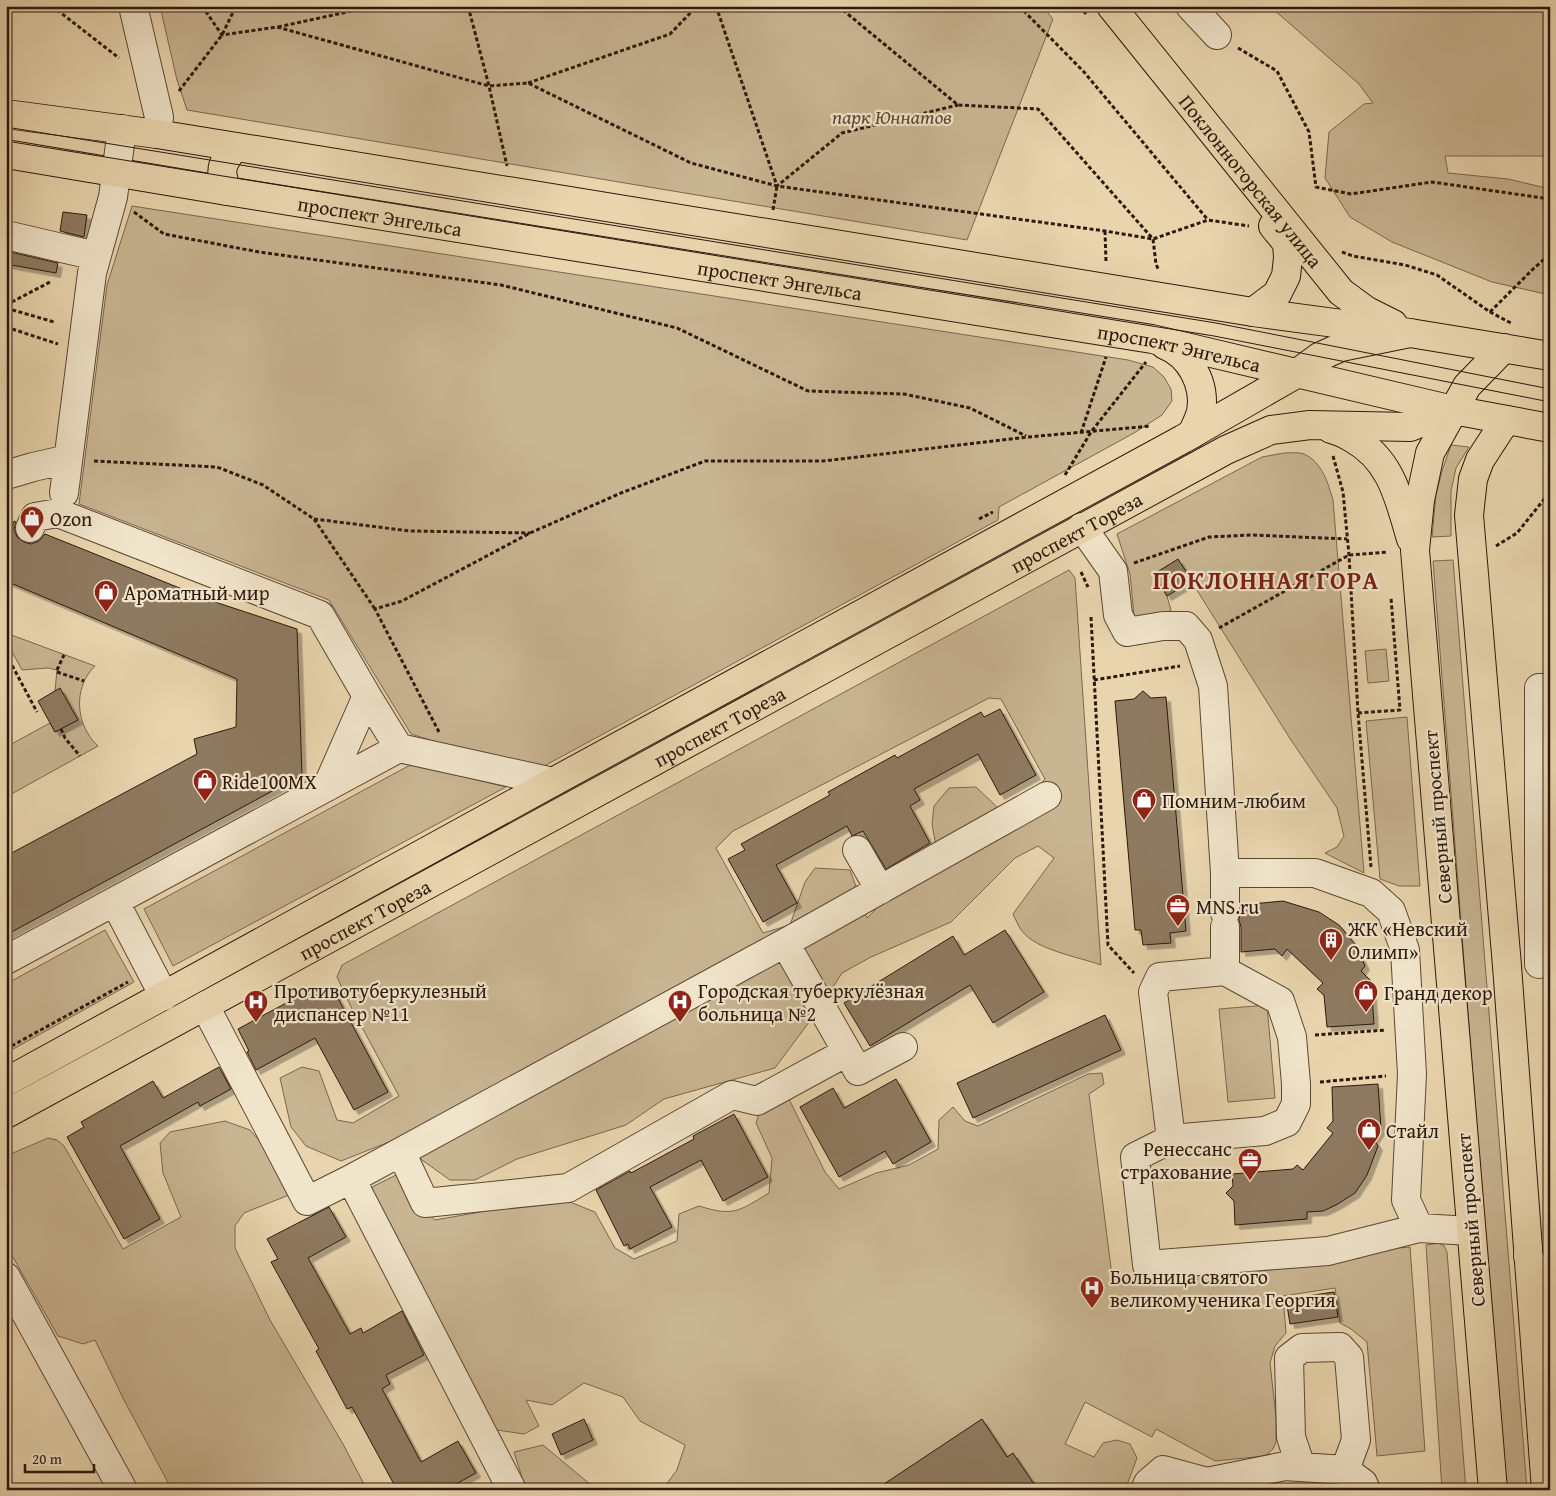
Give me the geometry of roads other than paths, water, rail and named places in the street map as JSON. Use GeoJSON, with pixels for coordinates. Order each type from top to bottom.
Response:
{"type":"FeatureCollection","features":[{"type":"Feature","properties":{"kind":"main road","name":"Поклонногорская улица"},"geometry":{"type":"LineString","coordinates":[[1097,6],[1287,243],[1286,276],[1277,294],[1253,312]]}},
{"type":"Feature","properties":{"kind":"main road","name":"Поклонногорская улица"},"geometry":{"type":"LineString","coordinates":[[1111,6],[1340,292],[1367,311],[1410,333]]}},
{"type":"Feature","properties":{"kind":"main road"},"geometry":{"type":"LineString","coordinates":[[6,114],[122,130],[158,126],[234,147],[1253,312],[1410,333],[1510,337],[1550,356]]}},
{"type":"Feature","properties":{"kind":"main road"},"geometry":{"type":"LineString","coordinates":[[227,191],[221,176],[223,162],[234,147]]}},
{"type":"Feature","properties":{"kind":"main road","name":"проспект Энгельса"},"geometry":{"type":"LineString","coordinates":[[6,154],[115,185],[227,191],[1296,374],[1453,410],[1550,428]]}},
{"type":"Feature","properties":{"kind":"main road","name":"проспект Тореза"},"geometry":{"type":"LineString","coordinates":[[6,1082],[1192,434],[1296,374],[1319,357],[1341,347],[1410,333]]}},
{"type":"Feature","properties":{"kind":"main road","name":"Северный проспект"},"geometry":{"type":"LineString","coordinates":[[1493,1490],[1414,550],[1420,500],[1426,470],[1434,446],[1467,386],[1510,337]]}},
{"type":"Feature","properties":{"kind":"main road"},"geometry":{"type":"LineString","coordinates":[[1151,349],[1175,349],[1192,366],[1201,388],[1201,412],[1192,434]]}},
{"type":"Feature","properties":{"kind":"main road","name":"проспект Тореза"},"geometry":{"type":"LineString","coordinates":[[6,1114],[1226,450],[1271,430],[1310,425],[1410,427],[1453,410]]}},
{"type":"Feature","properties":{"kind":"main road"},"geometry":{"type":"LineString","coordinates":[[1506,420],[1480,460],[1473,480],[1469,515],[1507,966],[1546,1490]]}},
{"type":"Feature","properties":{"kind":"main road"},"geometry":{"type":"LineString","coordinates":[[1310,425],[1338,431],[1347,435],[1364,445],[1384,466],[1397,492],[1414,550]]}},
{"type":"Feature","properties":{"kind":"street"},"geometry":{"type":"LineString","coordinates":[[133,6],[158,126]]}},
{"type":"Feature","properties":{"kind":"street"},"geometry":{"type":"LineString","coordinates":[[1190,6],[1217,35]]}},
{"type":"Feature","properties":{"kind":"street"},"geometry":{"type":"LineString","coordinates":[[64,493],[94,265],[115,185],[122,130]]}},
{"type":"Feature","properties":{"kind":"street"},"geometry":{"type":"LineString","coordinates":[[6,235],[94,265]]}},
{"type":"Feature","properties":{"kind":"street"},"geometry":{"type":"LineString","coordinates":[[55,273],[94,265]]}},
{"type":"Feature","properties":{"kind":"street"},"geometry":{"type":"LineString","coordinates":[[6,475],[33,466],[68,459]]}},
{"type":"Feature","properties":{"kind":"street"},"geometry":{"type":"LineString","coordinates":[[30,528],[35,517],[58,513],[320,615],[399,748]]}},
{"type":"Feature","properties":{"kind":"street"},"geometry":{"type":"LineString","coordinates":[[1082,527],[1113,572],[1118,615],[1127,632],[1163,626],[1186,626],[1202,651],[1213,686],[1225,873],[1225,971]]}},
{"type":"Feature","properties":{"kind":"street"},"geometry":{"type":"LineString","coordinates":[[1507,966],[1544,963],[1540,688],[1550,688]]}},
{"type":"Feature","properties":{"kind":"street"},"geometry":{"type":"LineString","coordinates":[[326,787],[367,696]]}},
{"type":"Feature","properties":{"kind":"street"},"geometry":{"type":"LineString","coordinates":[[6,960],[399,748],[553,782]]}},
{"type":"Feature","properties":{"kind":"street"},"geometry":{"type":"LineString","coordinates":[[205,1006],[308,1201],[785,943],[1047,796]]}},
{"type":"Feature","properties":{"kind":"street"},"geometry":{"type":"LineString","coordinates":[[857,850],[880,890]]}},
{"type":"Feature","properties":{"kind":"street"},"geometry":{"type":"LineString","coordinates":[[1225,873],[1315,873],[1371,893],[1391,912],[1404,950],[1412,1074],[1406,1200],[1419,1228]]}},
{"type":"Feature","properties":{"kind":"street"},"geometry":{"type":"LineString","coordinates":[[115,902],[164,996]]}},
{"type":"Feature","properties":{"kind":"street"},"geometry":{"type":"LineString","coordinates":[[785,943],[858,1071],[903,1047]]}},
{"type":"Feature","properties":{"kind":"street"},"geometry":{"type":"LineString","coordinates":[[1170,1139],[1153,992],[1160,977],[1225,971],[1280,1001],[1292,1037],[1296,1104],[1287,1122],[1265,1131],[1170,1139],[1135,1157],[1147,1265],[1328,1251],[1419,1228],[1471,1230]]}},
{"type":"Feature","properties":{"kind":"street"},"geometry":{"type":"LineString","coordinates":[[401,1152],[424,1202],[568,1188],[732,1095],[757,1102],[847,1052]]}},
{"type":"Feature","properties":{"kind":"street"},"geometry":{"type":"LineString","coordinates":[[351,1179],[512,1490]]}},
{"type":"Feature","properties":{"kind":"street"},"geometry":{"type":"LineString","coordinates":[[1528,1256],[1550,1295]]}},
{"type":"Feature","properties":{"kind":"street"},"geometry":{"type":"LineString","coordinates":[[6,1277],[124,1490]]}},
{"type":"Feature","properties":{"kind":"street"},"geometry":{"type":"LineString","coordinates":[[1301,1467],[1291,1437],[1289,1358],[1302,1348],[1340,1348],[1349,1357],[1356,1440],[1332,1476]]}},
{"type":"Feature","properties":{"kind":"street"},"geometry":{"type":"LineString","coordinates":[[1145,1490],[1148,1483],[1163,1470],[1207,1482],[1284,1466],[1301,1467],[1363,1482],[1366,1490]]}},
{"type":"Feature","properties":{"kind":"tram line"},"geometry":{"type":"LineString","coordinates":[[6,127],[1216,323],[1550,389]]}},
{"type":"Feature","properties":{"kind":"tram line"},"geometry":{"type":"LineString","coordinates":[[6,141],[1214,336],[1550,402]]}},
{"type":"Feature","properties":{"kind":"place","name":"Ozon"},"geometry":{"type":"Point","coordinates":[32,539]}},
{"type":"Feature","properties":{"kind":"place","name":"Ароматный мир"},"geometry":{"type":"Point","coordinates":[106,613]}},
{"type":"Feature","properties":{"kind":"place","name":"Ride100MX"},"geometry":{"type":"Point","coordinates":[205,802]}},
{"type":"Feature","properties":{"kind":"place","name":"Помним-любим"},"geometry":{"type":"Point","coordinates":[1144,821]}},
{"type":"Feature","properties":{"kind":"place","name":"MNS.ru"},"geometry":{"type":"Point","coordinates":[1178,927]}},
{"type":"Feature","properties":{"kind":"place","name":"ЖК «Невский Олимп»"},"geometry":{"type":"Point","coordinates":[1331,961]}},
{"type":"Feature","properties":{"kind":"place","name":"Гранд декор"},"geometry":{"type":"Point","coordinates":[1366,1013]}},
{"type":"Feature","properties":{"kind":"place","name":"Противотуберкулезный диспансер №11"},"geometry":{"type":"Point","coordinates":[256,1023]}},
{"type":"Feature","properties":{"kind":"place","name":"Городская туберкулёзная больница №2"},"geometry":{"type":"Point","coordinates":[680,1023]}},
{"type":"Feature","properties":{"kind":"place","name":"Стайл"},"geometry":{"type":"Point","coordinates":[1369,1151]}},
{"type":"Feature","properties":{"kind":"place","name":"Ренессанс страхование"},"geometry":{"type":"Point","coordinates":[1250,1181]}},
{"type":"Feature","properties":{"kind":"place","name":"Больница святого великомученика Георгия"},"geometry":{"type":"Point","coordinates":[1092,1309]}},
{"type":"Feature","properties":{"kind":"district","name":"ПОКЛОННАЯ ГОРА"},"geometry":{"type":"Point","coordinates":[1266,580]}},
{"type":"Feature","properties":{"kind":"park label","name":"парк Юннатов"},"geometry":{"type":"Point","coordinates":[892,116]}}]}
